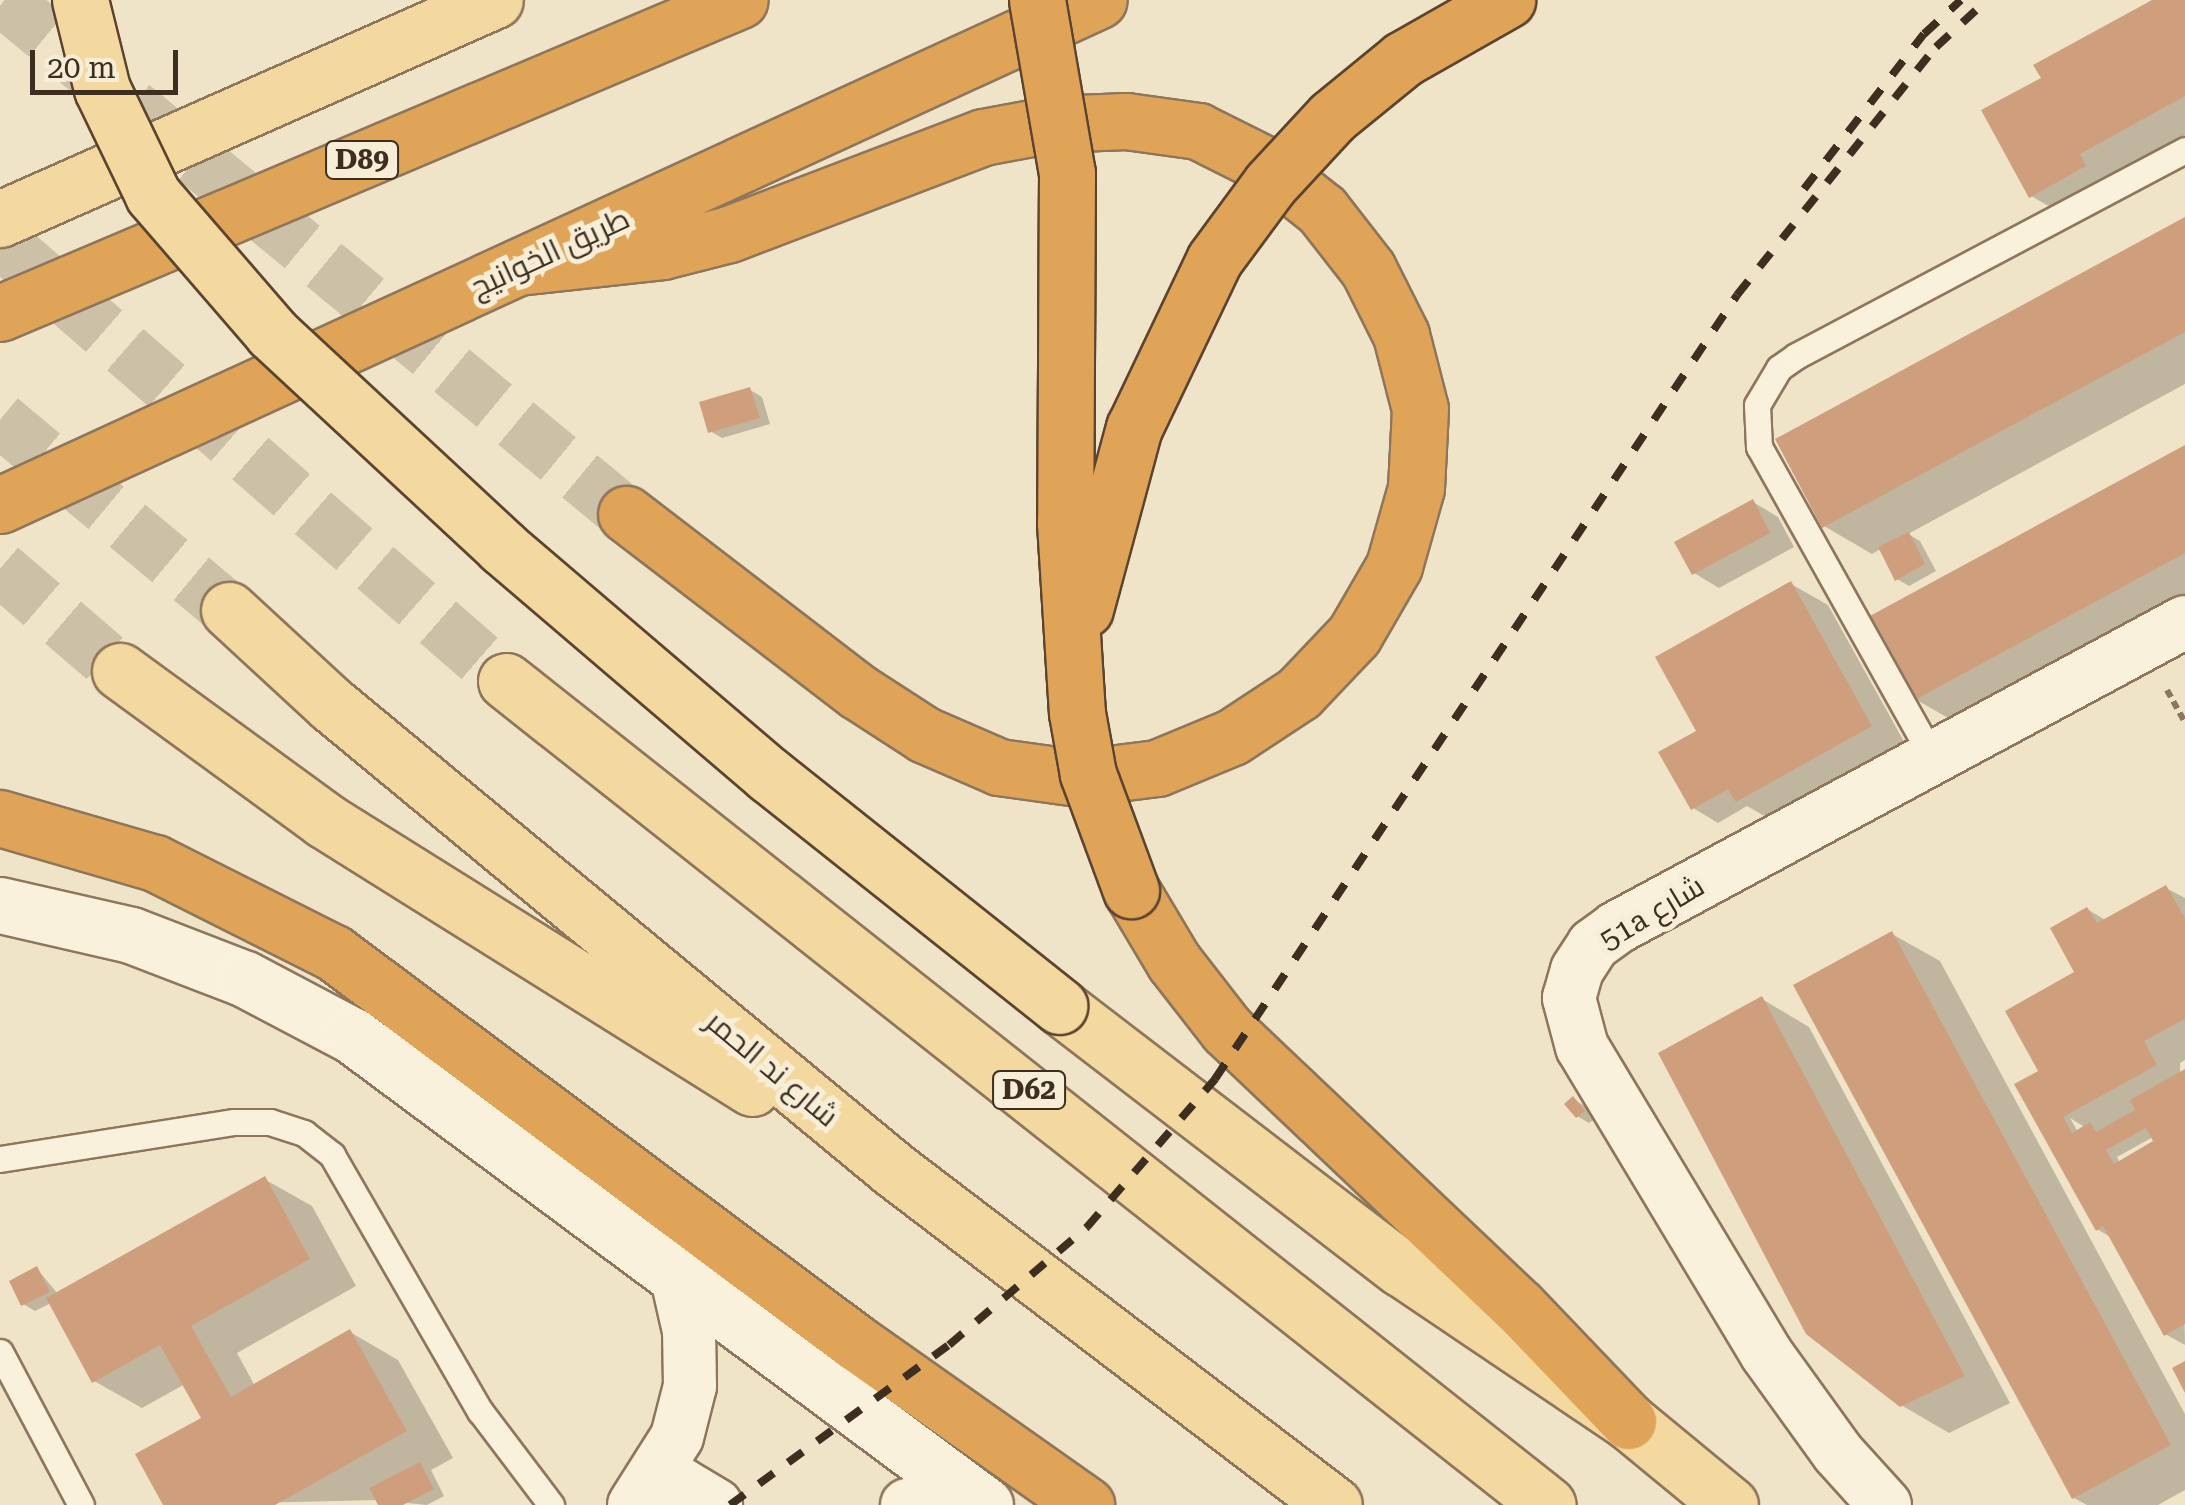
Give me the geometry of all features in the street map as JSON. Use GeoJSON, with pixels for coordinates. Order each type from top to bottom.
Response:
{"type":"FeatureCollection","features":[{"type":"Feature","properties":{"kind":"highway","name":"D89"},"geometry":{"type":"LineString","coordinates":[[0,313],[740,0]]}},
{"type":"Feature","properties":{"kind":"highway"},"geometry":{"type":"LineString","coordinates":[[1037,0],[1066,173],[1064,490],[1074,651],[1088,774],[1131,890],[1174,962],[1227,1030],[1519,1306],[1628,1420]]}},
{"type":"Feature","properties":{"kind":"highway","name":"طريق الخوانيج"},"geometry":{"type":"LineString","coordinates":[[0,504],[1099,0]]}},
{"type":"Feature","properties":{"kind":"highway"},"geometry":{"type":"LineString","coordinates":[[1074,651],[1134,428],[1214,260],[1270,184],[1332,117],[1403,59],[1508,0]]}},
{"type":"Feature","properties":{"kind":"highway"},"geometry":{"type":"LineString","coordinates":[[518,268],[662,251],[729,234],[982,138],[1053,124],[1126,121],[1198,131],[1264,164],[1322,210],[1357,254],[1401,336],[1420,409],[1416,488],[1394,566],[1354,635],[1298,693],[1232,738],[1141,770],[1078,778],[998,767],[925,735],[857,691],[626,514]]}},
{"type":"Feature","properties":{"kind":"highway"},"geometry":{"type":"LineString","coordinates":[[0,818],[155,863],[334,953],[886,1364],[1086,1505]]}},
{"type":"Feature","properties":{"kind":"main road"},"geometry":{"type":"LineString","coordinates":[[80,0],[102,88],[153,195],[272,333],[488,535],[769,775],[1060,1006],[1401,1268],[1628,1420],[1730,1505]]}},
{"type":"Feature","properties":{"kind":"main road"},"geometry":{"type":"LineString","coordinates":[[0,218],[495,0]]}},
{"type":"Feature","properties":{"kind":"main road","name":"شارع ند الحمر"},"geometry":{"type":"LineString","coordinates":[[230,610],[332,706],[893,1169],[1334,1505]]}},
{"type":"Feature","properties":{"kind":"main road"},"geometry":{"type":"LineString","coordinates":[[120,671],[324,820],[532,956],[893,1169]]}},
{"type":"Feature","properties":{"kind":"main road","name":"D62"},"geometry":{"type":"LineString","coordinates":[[506,681],[1548,1505]]}},
{"type":"Feature","properties":{"kind":"street","name":"51a شارع"},"geometry":{"type":"LineString","coordinates":[[1885,1505],[1838,1453],[1766,1353],[1582,1047],[1569,998],[1593,945],[2185,622]]}},
{"type":"Feature","properties":{"kind":"street"},"geometry":{"type":"LineString","coordinates":[[0,905],[131,935],[245,979],[353,1036],[976,1500]]}},
{"type":"Feature","properties":{"kind":"street"},"geometry":{"type":"LineString","coordinates":[[643,1496],[676,1438],[690,1386],[690,1331],[677,1278]]}},
{"type":"Feature","properties":{"kind":"street"},"geometry":{"type":"LineString","coordinates":[[643,1496],[680,1484],[716,1505]]}},
{"type":"Feature","properties":{"kind":"street"},"geometry":{"type":"LineString","coordinates":[[906,1505],[976,1500]]}},
{"type":"Feature","properties":{"kind":"lane"},"geometry":{"type":"LineString","coordinates":[[1933,758],[1760,447],[1757,405],[1766,385],[1796,356],[2185,150]]}},
{"type":"Feature","properties":{"kind":"lane"},"geometry":{"type":"LineString","coordinates":[[0,1159],[234,1122],[270,1122],[304,1133],[332,1155],[480,1411],[551,1505]]}},
{"type":"Feature","properties":{"kind":"lane"},"geometry":{"type":"LineString","coordinates":[[0,1352],[81,1505]]}},
{"type":"Feature","properties":{"kind":"building"},"geometry":{"type":"Polygon","coordinates":[[[2152,0],[2185,0],[2185,96],[2080,154],[2086,166],[2029,198],[1981,110],[2041,78],[2033,65],[2152,0]]]}},
{"type":"Feature","properties":{"kind":"building"},"geometry":{"type":"Polygon","coordinates":[[[2185,217],[2185,332],[1822,528],[1775,439],[2185,217]]]}},
{"type":"Feature","properties":{"kind":"building"},"geometry":{"type":"Polygon","coordinates":[[[750,387],[760,418],[708,433],[699,402],[750,387]]]}},
{"type":"Feature","properties":{"kind":"building"},"geometry":{"type":"Polygon","coordinates":[[[2185,445],[2185,553],[1913,701],[1868,617],[2185,445]]]}},
{"type":"Feature","properties":{"kind":"building"},"geometry":{"type":"Polygon","coordinates":[[[1753,499],[1770,533],[1692,575],[1674,542],[1753,499]]]}},
{"type":"Feature","properties":{"kind":"building"},"geometry":{"type":"Polygon","coordinates":[[[1909,532],[1925,564],[1895,581],[1878,547],[1909,532]]]}},
{"type":"Feature","properties":{"kind":"building"},"geometry":{"type":"Polygon","coordinates":[[[1791,581],[1872,726],[1736,802],[1728,789],[1691,810],[1658,752],[1696,731],[1655,657],[1791,581]]]}},
{"type":"Feature","properties":{"kind":"building"},"geometry":{"type":"Polygon","coordinates":[[[2166,885],[2185,918],[2185,1019],[2144,1041],[2157,1065],[2063,1117],[2072,1133],[2090,1122],[2096,1132],[2135,1110],[2130,1100],[2185,1069],[2185,1324],[2164,1336],[2103,1226],[2096,1231],[2014,1084],[2038,1071],[2005,1011],[2074,972],[2050,928],[2087,907],[2097,923],[2166,885]],[[2146,1128],[2106,1150],[2114,1164],[2153,1141],[2146,1128]]]}},
{"type":"Feature","properties":{"kind":"building"},"geometry":{"type":"Polygon","coordinates":[[[1892,931],[2171,1445],[2072,1499],[1793,985],[1892,931]]]}},
{"type":"Feature","properties":{"kind":"building"},"geometry":{"type":"Polygon","coordinates":[[[1762,996],[1965,1376],[1900,1407],[1806,1334],[1658,1053],[1762,996]]]}},
{"type":"Feature","properties":{"kind":"building"},"geometry":{"type":"Polygon","coordinates":[[[1573,1096],[1585,1111],[1576,1118],[1564,1104],[1573,1096]]]}},
{"type":"Feature","properties":{"kind":"building"},"geometry":{"type":"Polygon","coordinates":[[[265,1176],[310,1259],[191,1326],[231,1397],[350,1329],[407,1431],[275,1505],[163,1505],[135,1454],[201,1418],[160,1345],[92,1383],[46,1298],[265,1176]]]}},
{"type":"Feature","properties":{"kind":"building"},"geometry":{"type":"Polygon","coordinates":[[[37,1266],[50,1292],[21,1306],[9,1281],[37,1266]]]}},
{"type":"Feature","properties":{"kind":"building"},"geometry":{"type":"Polygon","coordinates":[[[2185,1361],[2185,1393],[2172,1368],[2185,1361]]]}},
{"type":"Feature","properties":{"kind":"building"},"geometry":{"type":"Polygon","coordinates":[[[420,1462],[434,1489],[403,1505],[378,1505],[369,1488],[420,1462]]]}},
{"type":"Feature","properties":{"kind":"tunnel"},"geometry":{"type":"LineString","coordinates":[[4,0],[626,514]]}},
{"type":"Feature","properties":{"kind":"tunnel"},"geometry":{"type":"LineString","coordinates":[[0,240],[506,681]]}},
{"type":"Feature","properties":{"kind":"tunnel"},"geometry":{"type":"LineString","coordinates":[[0,419],[229,610]]}},
{"type":"Feature","properties":{"kind":"tunnel"},"geometry":{"type":"LineString","coordinates":[[0,568],[120,671]]}},
{"type":"Feature","properties":{"kind":"railway"},"geometry":{"type":"LineString","coordinates":[[1804,189],[1924,34],[1961,0]]}},
{"type":"Feature","properties":{"kind":"railway"},"geometry":{"type":"LineString","coordinates":[[730,1505],[949,1345],[1087,1227],[1215,1079],[1737,295],[1936,47],[1987,0]]}}]}
